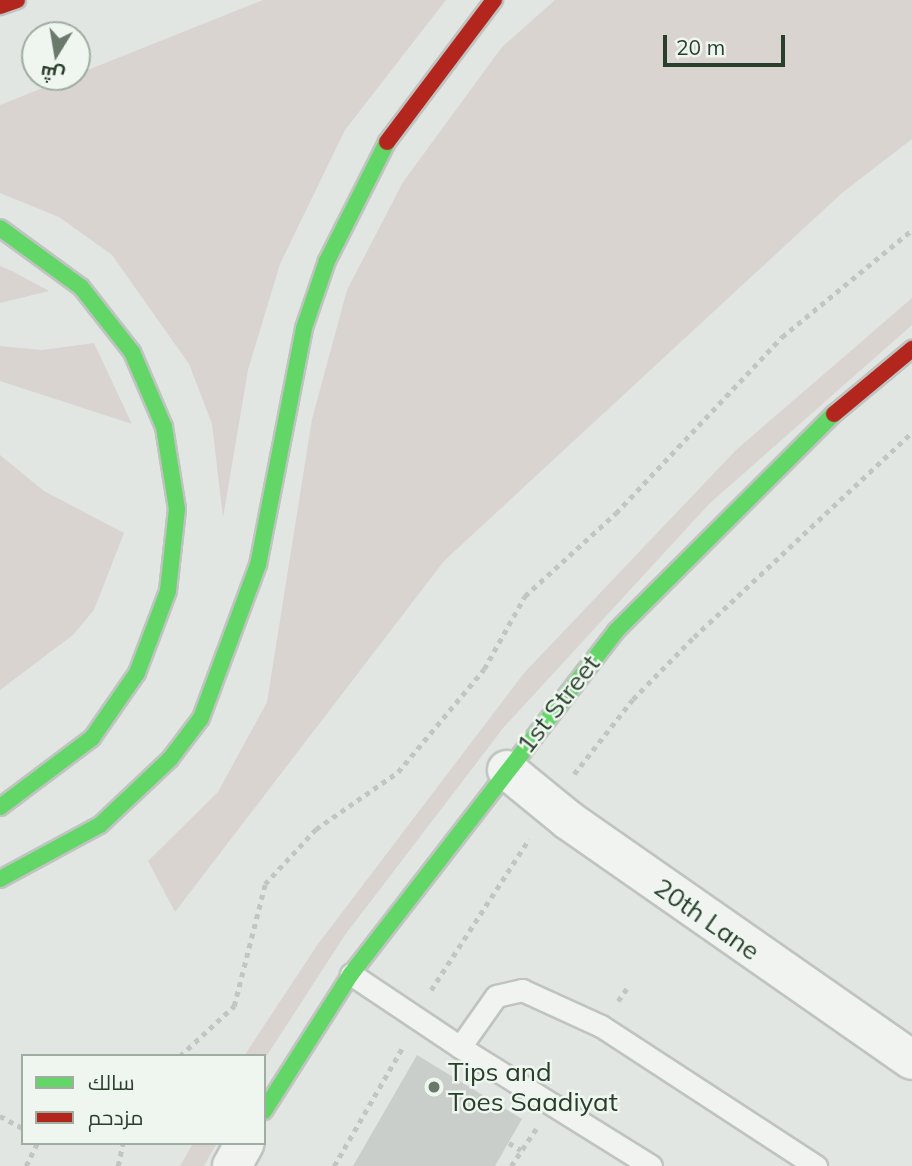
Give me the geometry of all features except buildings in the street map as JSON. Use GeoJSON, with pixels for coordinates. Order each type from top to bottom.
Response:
{"type":"FeatureCollection","features":[{"type":"Feature","properties":{"kind":"main road"},"geometry":{"type":"LineString","coordinates":[[0,6],[18,0]]}},
{"type":"Feature","properties":{"kind":"main road"},"geometry":{"type":"LineString","coordinates":[[0,879],[100,825],[170,758],[201,718],[258,565],[304,328],[327,261],[411,103],[494,0]]}},
{"type":"Feature","properties":{"kind":"main road"},"geometry":{"type":"LineString","coordinates":[[0,228],[81,287],[132,352],[164,428],[177,509],[169,591],[137,673],[92,738],[0,807]]}},
{"type":"Feature","properties":{"kind":"main road","name":"1st Street"},"geometry":{"type":"LineString","coordinates":[[266,1108],[351,974],[616,631],[792,449],[912,349]]}},
{"type":"Feature","properties":{"kind":"street","name":"20th Lane"},"geometry":{"type":"LineString","coordinates":[[507,770],[550,805],[912,1060]]}},
{"type":"Feature","properties":{"kind":"street"},"geometry":{"type":"LineString","coordinates":[[232,1166],[244,1145]]}},
{"type":"Feature","properties":{"kind":"lane"},"geometry":{"type":"LineString","coordinates":[[351,974],[460,1047],[651,1166]]}},
{"type":"Feature","properties":{"kind":"lane"},"geometry":{"type":"LineString","coordinates":[[460,1047],[496,996],[523,990],[601,1026],[816,1166]]}},
{"type":"Feature","properties":{"kind":"path"},"geometry":{"type":"LineString","coordinates":[[182,1054],[234,1006],[265,884],[316,829],[398,772],[484,669],[525,596],[616,513],[782,337],[912,230]]}},
{"type":"Feature","properties":{"kind":"path"},"geometry":{"type":"LineString","coordinates":[[334,1166],[417,1018],[451,950],[550,805],[642,690],[912,432]]}},
{"type":"Feature","properties":{"kind":"path"},"geometry":{"type":"LineString","coordinates":[[511,1166],[551,1105]]}},
{"type":"Feature","properties":{"kind":"path"},"geometry":{"type":"LineString","coordinates":[[0,1116],[21,1127]]}},
{"type":"Feature","properties":{"kind":"path"},"geometry":{"type":"LineString","coordinates":[[509,1143],[521,1150]]}},
{"type":"Feature","properties":{"kind":"path"},"geometry":{"type":"LineString","coordinates":[[26,1166],[36,1145]]}},
{"type":"Feature","properties":{"kind":"path"},"geometry":{"type":"LineString","coordinates":[[118,1166],[123,1145]]}},
{"type":"Feature","properties":{"kind":"shaded area"},"geometry":{"type":"Polygon","coordinates":[[[263,0],[446,0],[345,130],[280,264],[248,370],[223,518],[212,424],[189,364],[112,255],[59,217],[0,193],[0,105],[35,91],[91,91],[91,69],[263,0]]]}},
{"type":"Feature","properties":{"kind":"shaded area"},"geometry":{"type":"Polygon","coordinates":[[[555,0],[912,0],[912,139],[842,193],[444,561],[175,912],[148,861],[218,792],[267,702],[312,419],[347,290],[403,182],[502,47],[555,0]]]}},
{"type":"Feature","properties":{"kind":"shaded area"},"geometry":{"type":"Polygon","coordinates":[[[0,266],[12,271],[49,291],[0,303],[0,266]]]}},
{"type":"Feature","properties":{"kind":"shaded area"},"geometry":{"type":"Polygon","coordinates":[[[912,298],[912,325],[709,504],[504,727],[345,935],[266,1057],[266,1054],[245,1054],[318,944],[524,673],[736,450],[912,298]]]}},
{"type":"Feature","properties":{"kind":"shaded area"},"geometry":{"type":"Polygon","coordinates":[[[94,343],[132,424],[0,381],[0,346],[42,350],[94,343]]]}},
{"type":"Feature","properties":{"kind":"shaded area"},"geometry":{"type":"Polygon","coordinates":[[[0,455],[44,491],[124,533],[94,610],[73,635],[0,690],[0,455]]]}},
{"type":"Feature","properties":{"kind":"shaded area"},"geometry":{"type":"Polygon","coordinates":[[[192,1145],[216,1145],[204,1166],[180,1166],[192,1145]]]}},
{"type":"Feature","properties":{"kind":"traffic: fast"},"geometry":{"type":"LineString","coordinates":[[0,879],[100,825],[170,759],[201,718],[258,565],[304,328],[327,261],[387,142]]}},
{"type":"Feature","properties":{"kind":"traffic: fast"},"geometry":{"type":"LineString","coordinates":[[0,228],[81,287],[132,352],[164,427],[177,509],[168,591],[137,673],[92,738],[0,807]]}},
{"type":"Feature","properties":{"kind":"traffic: fast"},"geometry":{"type":"LineString","coordinates":[[266,1108],[351,974],[616,631],[834,414]]}},
{"type":"Feature","properties":{"kind":"traffic: jam"},"geometry":{"type":"LineString","coordinates":[[0,6],[17,0]]}},
{"type":"Feature","properties":{"kind":"traffic: jam"},"geometry":{"type":"LineString","coordinates":[[387,142],[494,0]]}},
{"type":"Feature","properties":{"kind":"traffic: jam"},"geometry":{"type":"LineString","coordinates":[[834,414],[912,349]]}},
{"type":"Feature","properties":{"kind":"place","name":"Tips and Toes Saadiyat"},"geometry":{"type":"Point","coordinates":[434,1087]}}]}
